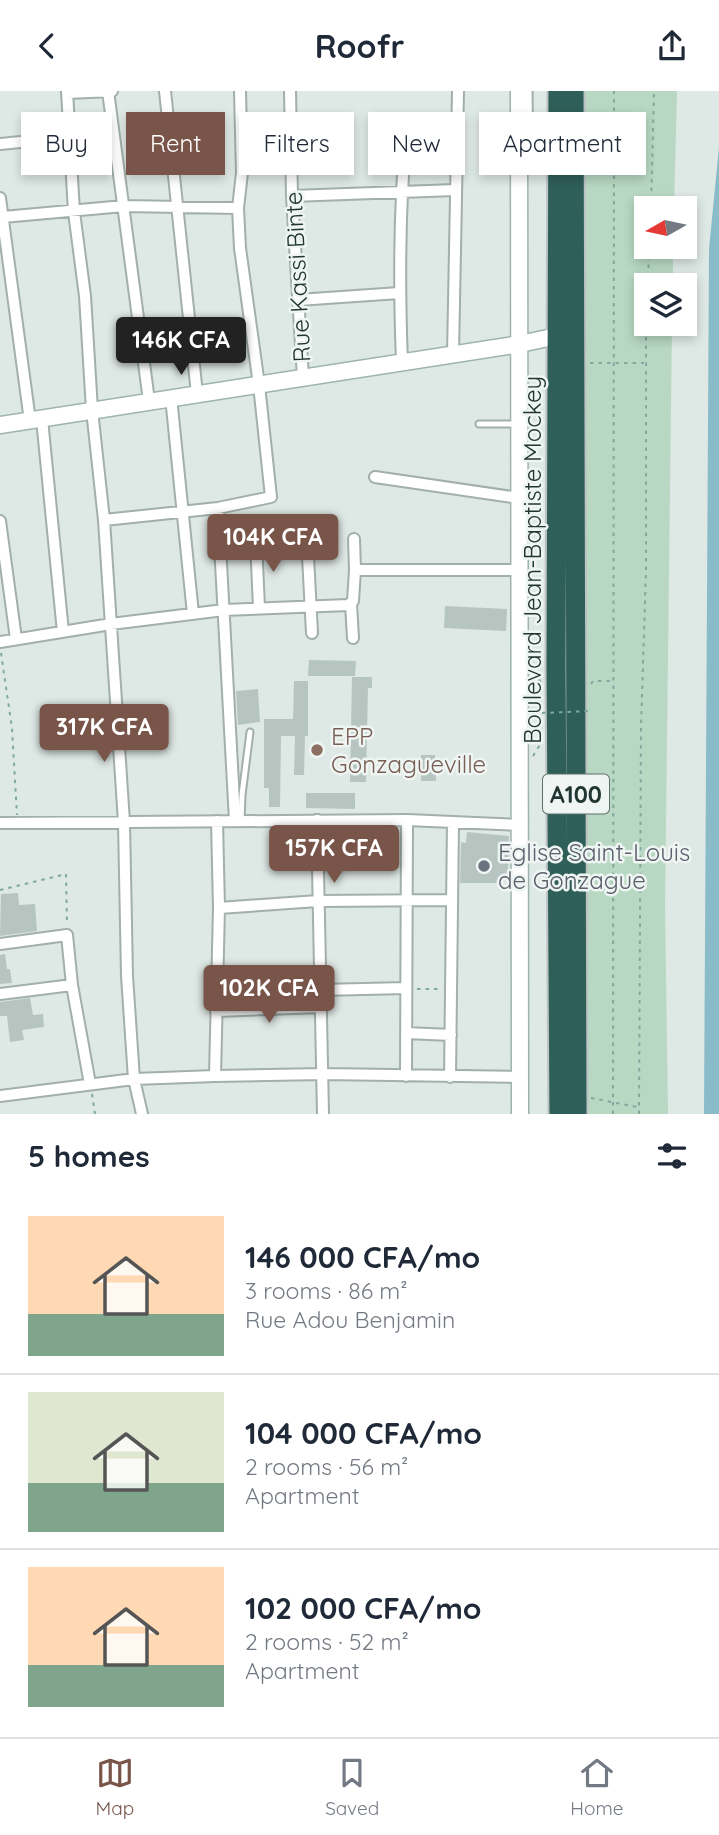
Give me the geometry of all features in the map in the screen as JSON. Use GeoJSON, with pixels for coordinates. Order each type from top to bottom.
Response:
{"type":"FeatureCollection","features":[{"type":"Feature","properties":{"kind":"highway","name":"Boulevard Jean-Baptiste Mockey"},"geometry":{"type":"LineString","coordinates":[[558,91],[556,703],[559,1114]]}},
{"type":"Feature","properties":{"kind":"highway","name":"Boulevard Jean-Baptiste Mockey"},"geometry":{"type":"LineString","coordinates":[[574,91],[577,1105]]}},
{"type":"Feature","properties":{"kind":"street"},"geometry":{"type":"LineString","coordinates":[[69,112],[67,92],[109,91],[149,401]]}},
{"type":"Feature","properties":{"kind":"street"},"geometry":{"type":"LineString","coordinates":[[164,91],[197,394]]}},
{"type":"Feature","properties":{"kind":"street"},"geometry":{"type":"LineString","coordinates":[[104,520],[218,508],[271,497],[240,248],[240,91]]}},
{"type":"Feature","properties":{"kind":"street","name":"Rue Kassi Binte"},"geometry":{"type":"LineString","coordinates":[[290,91],[292,196],[303,378]]}},
{"type":"Feature","properties":{"kind":"street"},"geometry":{"type":"LineString","coordinates":[[453,355],[458,91]]}},
{"type":"Feature","properties":{"kind":"street"},"geometry":{"type":"LineString","coordinates":[[519,91],[519,112]]}},
{"type":"Feature","properties":{"kind":"street"},"geometry":{"type":"LineString","coordinates":[[0,144],[21,142]]}},
{"type":"Feature","properties":{"kind":"street"},"geometry":{"type":"LineString","coordinates":[[73,175],[104,520],[124,822],[127,976],[134,1079],[142,1114]]}},
{"type":"Feature","properties":{"kind":"street"},"geometry":{"type":"LineString","coordinates":[[402,175],[399,293],[402,362]]}},
{"type":"Feature","properties":{"kind":"street"},"geometry":{"type":"LineString","coordinates":[[519,175],[520,1114]]}},
{"type":"Feature","properties":{"kind":"street"},"geometry":{"type":"LineString","coordinates":[[292,196],[455,190]]}},
{"type":"Feature","properties":{"kind":"street"},"geometry":{"type":"LineString","coordinates":[[0,198],[36,420],[63,632]]}},
{"type":"Feature","properties":{"kind":"street"},"geometry":{"type":"LineString","coordinates":[[3,217],[124,206],[238,208]]}},
{"type":"Feature","properties":{"kind":"street"},"geometry":{"type":"LineString","coordinates":[[298,300],[399,293]]}},
{"type":"Feature","properties":{"kind":"street"},"geometry":{"type":"LineString","coordinates":[[0,425],[453,355],[557,336]]}},
{"type":"Feature","properties":{"kind":"street"},"geometry":{"type":"LineString","coordinates":[[172,397],[193,614]]}},
{"type":"Feature","properties":{"kind":"street"},"geometry":{"type":"LineString","coordinates":[[375,477],[519,498]]}},
{"type":"Feature","properties":{"kind":"street"},"geometry":{"type":"LineString","coordinates":[[218,508],[238,821]]}},
{"type":"Feature","properties":{"kind":"street"},"geometry":{"type":"LineString","coordinates":[[0,521],[4,576],[16,639]]}},
{"type":"Feature","properties":{"kind":"street"},"geometry":{"type":"LineString","coordinates":[[307,537],[312,633]]}},
{"type":"Feature","properties":{"kind":"street"},"geometry":{"type":"LineString","coordinates":[[353,638],[351,604],[355,570],[354,539]]}},
{"type":"Feature","properties":{"kind":"street"},"geometry":{"type":"LineString","coordinates":[[256,540],[259,608]]}},
{"type":"Feature","properties":{"kind":"street"},"geometry":{"type":"LineString","coordinates":[[355,570],[520,570]]}},
{"type":"Feature","properties":{"kind":"street"},"geometry":{"type":"LineString","coordinates":[[0,643],[111,624],[224,610],[351,604]]}},
{"type":"Feature","properties":{"kind":"street"},"geometry":{"type":"LineString","coordinates":[[317,820],[323,1114]]}},
{"type":"Feature","properties":{"kind":"street"},"geometry":{"type":"LineString","coordinates":[[0,823],[407,820],[520,825]]}},
{"type":"Feature","properties":{"kind":"street"},"geometry":{"type":"LineString","coordinates":[[406,1076],[407,820]]}},
{"type":"Feature","properties":{"kind":"street"},"geometry":{"type":"LineString","coordinates":[[215,1076],[219,908],[217,821]]}},
{"type":"Feature","properties":{"kind":"street"},"geometry":{"type":"LineString","coordinates":[[450,1077],[453,823]]}},
{"type":"Feature","properties":{"kind":"street"},"geometry":{"type":"LineString","coordinates":[[219,908],[318,901],[451,900]]}},
{"type":"Feature","properties":{"kind":"street"},"geometry":{"type":"LineString","coordinates":[[0,944],[67,935],[72,985],[90,1084]]}},
{"type":"Feature","properties":{"kind":"street"},"geometry":{"type":"LineString","coordinates":[[0,994],[72,985]]}},
{"type":"Feature","properties":{"kind":"street"},"geometry":{"type":"LineString","coordinates":[[320,990],[406,988]]}},
{"type":"Feature","properties":{"kind":"street"},"geometry":{"type":"LineString","coordinates":[[216,1011],[321,1007]]}},
{"type":"Feature","properties":{"kind":"street"},"geometry":{"type":"LineString","coordinates":[[406,1033],[452,1035]]}},
{"type":"Feature","properties":{"kind":"street"},"geometry":{"type":"LineString","coordinates":[[0,1097],[134,1079],[324,1073],[520,1077]]}},
{"type":"Feature","properties":{"kind":"lane"},"geometry":{"type":"LineString","coordinates":[[529,91],[529,112]]}},
{"type":"Feature","properties":{"kind":"lane"},"geometry":{"type":"LineString","coordinates":[[479,424],[519,423]]}},
{"type":"Feature","properties":{"kind":"lane"},"geometry":{"type":"LineString","coordinates":[[238,821],[250,732]]}},
{"type":"Feature","properties":{"kind":"path"},"geometry":{"type":"LineString","coordinates":[[613,1114],[614,91]]}},
{"type":"Feature","properties":{"kind":"path"},"geometry":{"type":"LineString","coordinates":[[651,196],[654,91]]}},
{"type":"Feature","properties":{"kind":"path"},"geometry":{"type":"LineString","coordinates":[[639,1114],[646,336]]}},
{"type":"Feature","properties":{"kind":"path"},"geometry":{"type":"LineString","coordinates":[[575,361],[646,363]]}},
{"type":"Feature","properties":{"kind":"path"},"geometry":{"type":"LineString","coordinates":[[0,643],[12,728],[18,823]]}},
{"type":"Feature","properties":{"kind":"path"},"geometry":{"type":"LineString","coordinates":[[590,684],[593,681],[613,681]]}},
{"type":"Feature","properties":{"kind":"path"},"geometry":{"type":"LineString","coordinates":[[542,713],[589,711]]}},
{"type":"Feature","properties":{"kind":"path"},"geometry":{"type":"LineString","coordinates":[[0,890],[66,874],[67,935]]}},
{"type":"Feature","properties":{"kind":"path"},"geometry":{"type":"LineString","coordinates":[[406,988],[451,990]]}},
{"type":"Feature","properties":{"kind":"path"},"geometry":{"type":"LineString","coordinates":[[90,1084],[94,1114]]}},
{"type":"Feature","properties":{"kind":"path"},"geometry":{"type":"LineString","coordinates":[[577,1105],[613,1103],[639,1108]]}},
{"type":"Feature","properties":{"kind":"green space"},"geometry":{"type":"Polygon","coordinates":[[[582,91],[677,91],[674,196],[634,196],[634,259],[673,259],[673,273],[634,273],[634,336],[672,336],[665,905],[668,1114],[586,1114],[586,577],[582,175],[646,175],[646,112],[582,112],[582,91]]]}},
{"type":"Feature","properties":{"kind":"water"},"geometry":{"type":"Polygon","coordinates":[[[719,147],[719,1114],[704,1114],[709,249],[719,147]]]}},
{"type":"Feature","properties":{"kind":"building"},"geometry":{"type":"Polygon","coordinates":[[[445,606],[507,609],[506,631],[444,628],[445,606]]]}},
{"type":"Feature","properties":{"kind":"building"},"geometry":{"type":"Polygon","coordinates":[[[309,660],[356,661],[355,676],[308,676],[309,660]]]}},
{"type":"Feature","properties":{"kind":"building"},"geometry":{"type":"Polygon","coordinates":[[[352,677],[372,677],[372,688],[368,688],[366,782],[350,782],[352,677]]]}},
{"type":"Feature","properties":{"kind":"building"},"geometry":{"type":"Polygon","coordinates":[[[294,681],[308,681],[308,736],[305,736],[304,775],[294,775],[295,736],[281,736],[280,807],[269,807],[269,788],[264,788],[264,719],[293,719],[294,681]]]}},
{"type":"Feature","properties":{"kind":"building"},"geometry":{"type":"Polygon","coordinates":[[[258,689],[260,722],[238,725],[236,691],[258,689]]]}},
{"type":"Feature","properties":{"kind":"building"},"geometry":{"type":"Polygon","coordinates":[[[421,755],[435,755],[436,781],[421,781],[421,755]]]}},
{"type":"Feature","properties":{"kind":"building"},"geometry":{"type":"Polygon","coordinates":[[[306,793],[355,793],[355,809],[306,808],[306,793]]]}},
{"type":"Feature","properties":{"kind":"building"},"geometry":{"type":"Polygon","coordinates":[[[467,832],[509,836],[508,877],[501,877],[501,883],[460,883],[461,842],[466,843],[467,832]]]}},
{"type":"Feature","properties":{"kind":"building"},"geometry":{"type":"Polygon","coordinates":[[[18,893],[19,905],[35,904],[37,931],[0,936],[1,894],[18,893]]]}},
{"type":"Feature","properties":{"kind":"building"},"geometry":{"type":"Polygon","coordinates":[[[5,954],[12,983],[0,984],[0,955],[5,954]]]}},
{"type":"Feature","properties":{"kind":"building"},"geometry":{"type":"Polygon","coordinates":[[[30,998],[33,1015],[43,1014],[44,1027],[22,1030],[24,1040],[10,1042],[7,1016],[0,1016],[0,1002],[30,998]]]}},
{"type":"Feature","properties":{"kind":"place","name":"EPP Gonzagueville"},"geometry":{"type":"Point","coordinates":[317,750]}},
{"type":"Feature","properties":{"kind":"place","name":"Eglise Saint-Louis de Gonzague"},"geometry":{"type":"Point","coordinates":[484,866]}}]}
